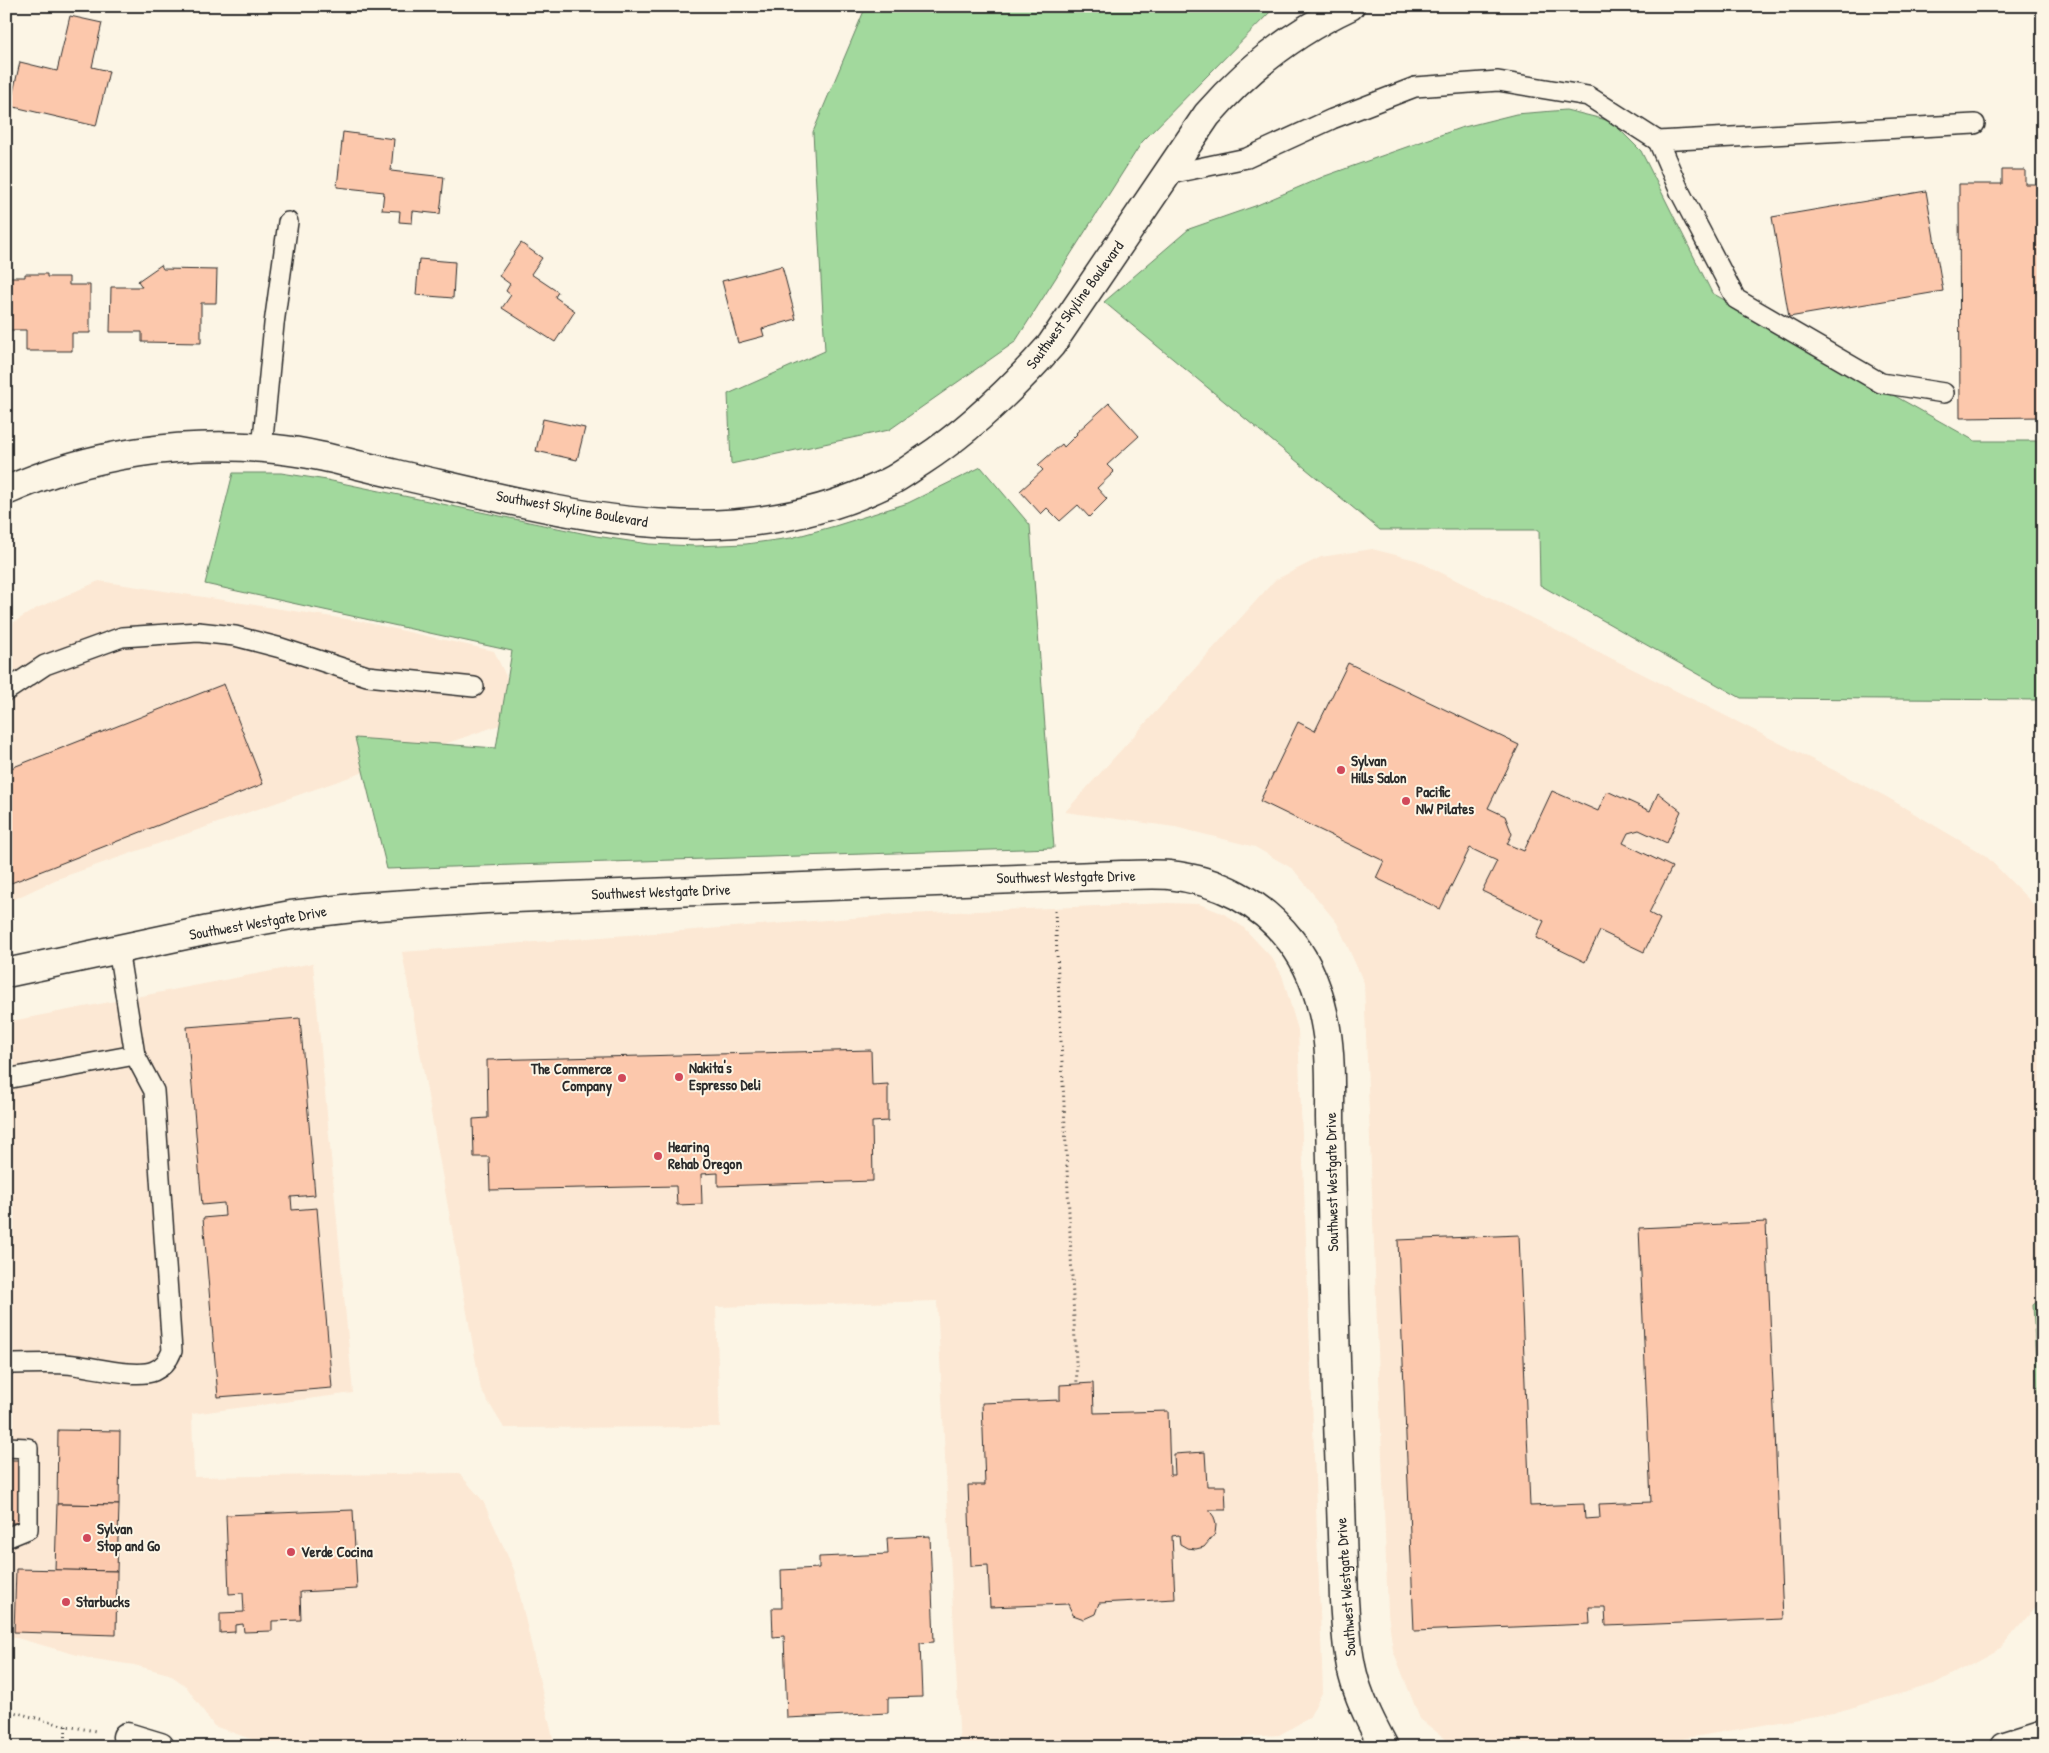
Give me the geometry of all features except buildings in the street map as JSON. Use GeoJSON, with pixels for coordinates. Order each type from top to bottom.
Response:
{"type":"FeatureCollection","features":[{"type":"Feature","properties":{"kind":"street","name":"Southwest Skyline Boulevard"},"geometry":{"type":"LineString","coordinates":[[6,490],[58,470],[93,460],[185,448],[262,449],[323,457],[549,508],[656,524],[701,526],[747,523],[781,518],[853,498],[891,481],[964,432],[1024,375],[1061,329],[1110,260],[1206,115],[1231,88],[1276,49],[1312,26],[1350,6]]}},
{"type":"Feature","properties":{"kind":"street","name":"Southwest Westgate Drive"},"geometry":{"type":"LineString","coordinates":[[6,973],[118,949],[291,916],[362,907],[496,898],[1122,875],[1170,875],[1200,881],[1229,890],[1254,904],[1292,942],[1305,963],[1314,983],[1326,1028],[1329,1063],[1333,1258],[1346,1626],[1354,1681],[1369,1719],[1384,1747]]}},
{"type":"Feature","properties":{"kind":"street"},"geometry":{"type":"LineString","coordinates":[[2005,1747],[2043,1735]]}},
{"type":"Feature","properties":{"kind":"street"},"geometry":{"type":"LineString","coordinates":[[127,1737],[160,1747]]}},
{"type":"Feature","properties":{"kind":"lane"},"geometry":{"type":"LineString","coordinates":[[1165,175],[1247,158],[1332,119],[1415,88],[1498,81],[1588,96],[1658,141],[1680,192],[1736,299],[1882,383],[1944,393]]}},
{"type":"Feature","properties":{"kind":"lane"},"geometry":{"type":"LineString","coordinates":[[1658,141],[1975,124]]}},
{"type":"Feature","properties":{"kind":"lane"},"geometry":{"type":"LineString","coordinates":[[262,449],[274,324],[288,222]]}},
{"type":"Feature","properties":{"kind":"lane"},"geometry":{"type":"LineString","coordinates":[[6,691],[45,664],[122,637],[198,632],[235,636],[281,648],[367,676],[474,687]]}},
{"type":"Feature","properties":{"kind":"lane"},"geometry":{"type":"LineString","coordinates":[[6,1364],[66,1364],[145,1372],[154,1371],[169,1358],[172,1351],[154,1090],[134,1055],[118,949]]}},
{"type":"Feature","properties":{"kind":"lane"},"geometry":{"type":"LineString","coordinates":[[6,1079],[134,1055]]}},
{"type":"Feature","properties":{"kind":"lane"},"geometry":{"type":"LineString","coordinates":[[6,1447],[28,1448],[28,1529],[6,1538]]}},
{"type":"Feature","properties":{"kind":"path"},"geometry":{"type":"LineString","coordinates":[[1055,910],[1076,1384]]}},
{"type":"Feature","properties":{"kind":"path"},"geometry":{"type":"LineString","coordinates":[[6,1710],[66,1726],[127,1737]]}},
{"type":"Feature","properties":{"kind":"path"},"geometry":{"type":"LineString","coordinates":[[64,1747],[66,1726]]}},
{"type":"Feature","properties":{"kind":"shaded area"},"geometry":{"type":"Polygon","coordinates":[[[1372,549],[1416,560],[1885,796],[1986,856],[2043,915],[2043,1296],[2033,1305],[2043,1506],[2043,1598],[2002,1647],[1934,1684],[1833,1713],[1635,1747],[1456,1747],[1420,1719],[1393,1650],[1388,1613],[1364,983],[1337,923],[1293,869],[1255,847],[1175,827],[1065,812],[1275,580],[1321,557],[1372,549]]]}},
{"type":"Feature","properties":{"kind":"shaded area"},"geometry":{"type":"Polygon","coordinates":[[[99,581],[359,621],[494,651],[525,716],[57,879],[6,903],[6,627],[37,608],[99,581]]]}},
{"type":"Feature","properties":{"kind":"shaded area"},"geometry":{"type":"Polygon","coordinates":[[[1167,903],[1199,904],[1224,914],[1243,927],[1272,958],[1282,975],[1298,1030],[1323,1691],[1309,1718],[1279,1735],[1097,1747],[960,1747],[937,1301],[716,1307],[720,1427],[504,1428],[481,1390],[402,952],[907,914],[1167,903]]]}},
{"type":"Feature","properties":{"kind":"shaded area"},"geometry":{"type":"Polygon","coordinates":[[[313,963],[353,1393],[192,1414],[194,1477],[459,1473],[483,1501],[514,1570],[555,1747],[273,1747],[214,1726],[186,1686],[169,1674],[134,1665],[88,1658],[6,1635],[6,1022],[313,963]]]}},
{"type":"Feature","properties":{"kind":"green space"},"geometry":{"type":"Polygon","coordinates":[[[866,6],[1276,6],[1142,142],[1015,342],[889,430],[731,464],[728,394],[825,351],[813,132],[866,6]]]}},
{"type":"Feature","properties":{"kind":"green space"},"geometry":{"type":"Polygon","coordinates":[[[1566,110],[1611,121],[1641,151],[1712,293],[1975,441],[2043,441],[2043,700],[1741,698],[1540,585],[1539,530],[1380,530],[1104,302],[1189,229],[1255,206],[1325,176],[1460,128],[1516,114],[1566,110]]]}},
{"type":"Feature","properties":{"kind":"green space"},"geometry":{"type":"Polygon","coordinates":[[[981,467],[1030,525],[1054,848],[387,869],[355,738],[496,748],[512,651],[205,584],[233,473],[281,473],[327,480],[596,536],[649,544],[696,546],[746,544],[791,538],[835,526],[908,503],[981,467]]]}},
{"type":"Feature","properties":{"kind":"green space"},"geometry":{"type":"Polygon","coordinates":[[[2043,1296],[2043,1506],[2033,1304],[2043,1296]]]}},
{"type":"Feature","properties":{"kind":"place","name":"Sylvan Hills Salon"},"geometry":{"type":"Point","coordinates":[1341,770]}},
{"type":"Feature","properties":{"kind":"place","name":"Pacific NW Pilates"},"geometry":{"type":"Point","coordinates":[1406,801]}},
{"type":"Feature","properties":{"kind":"place","name":"Nakita's Espresso Deli"},"geometry":{"type":"Point","coordinates":[679,1077]}},
{"type":"Feature","properties":{"kind":"place","name":"The Commerce Company"},"geometry":{"type":"Point","coordinates":[622,1078]}},
{"type":"Feature","properties":{"kind":"place","name":"Hearing Rehab Oregon"},"geometry":{"type":"Point","coordinates":[658,1156]}},
{"type":"Feature","properties":{"kind":"place","name":"Sylvan Stop and Go"},"geometry":{"type":"Point","coordinates":[87,1538]}},
{"type":"Feature","properties":{"kind":"place","name":"Verde Cocina"},"geometry":{"type":"Point","coordinates":[291,1552]}},
{"type":"Feature","properties":{"kind":"place","name":"Starbucks"},"geometry":{"type":"Point","coordinates":[66,1602]}}]}
